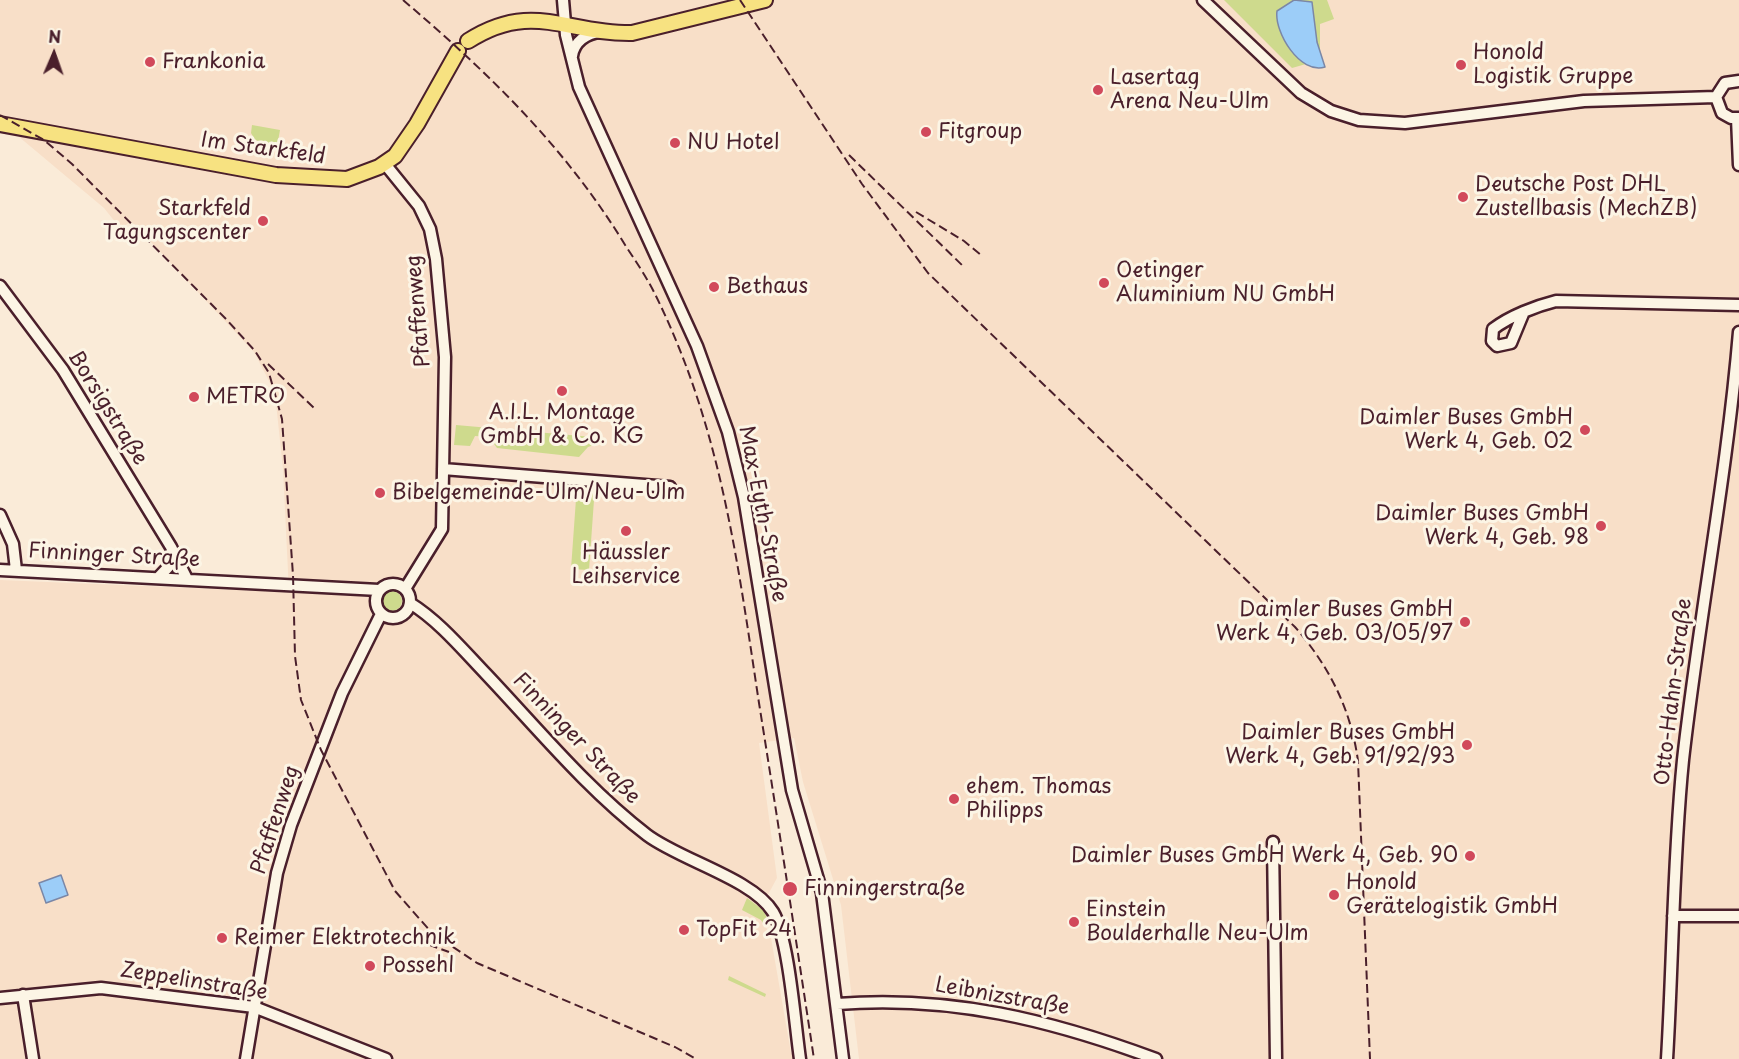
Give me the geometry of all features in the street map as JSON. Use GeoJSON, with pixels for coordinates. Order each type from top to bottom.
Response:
{"type":"FeatureCollection","features":[{"type":"Feature","properties":{"kind":"main road"},"geometry":{"type":"LineString","coordinates":[[468,41],[490,25],[510,18],[537,15],[564,19],[617,33],[646,31],[765,0]]}},
{"type":"Feature","properties":{"kind":"main road","name":"Im Starkfeld"},"geometry":{"type":"LineString","coordinates":[[0,124],[301,178],[347,179],[385,164],[406,143],[458,51]]}},
{"type":"Feature","properties":{"kind":"street","name":"Max-Eyth-Straße"},"geometry":{"type":"LineString","coordinates":[[563,0],[573,68],[592,121],[701,355],[728,432],[744,497],[792,790],[822,893],[843,1059]]}},
{"type":"Feature","properties":{"kind":"street"},"geometry":{"type":"LineString","coordinates":[[1203,0],[1301,93],[1331,111],[1359,120],[1405,123],[1584,101],[1716,97]]}},
{"type":"Feature","properties":{"kind":"street"},"geometry":{"type":"LineString","coordinates":[[573,68],[572,53],[579,42],[595,33],[617,33]]}},
{"type":"Feature","properties":{"kind":"street"},"geometry":{"type":"LineString","coordinates":[[1716,97],[1725,83],[1739,81]]}},
{"type":"Feature","properties":{"kind":"street"},"geometry":{"type":"LineString","coordinates":[[1716,97],[1722,113],[1738,118],[1739,165]]}},
{"type":"Feature","properties":{"kind":"street","name":"Pfaffenweg"},"geometry":{"type":"LineString","coordinates":[[385,164],[426,217],[434,244],[445,357],[442,529],[403,587]]}},
{"type":"Feature","properties":{"kind":"street","name":"Borsigstraße"},"geometry":{"type":"LineString","coordinates":[[0,276],[3,288],[63,370],[171,548],[187,579]]}},
{"type":"Feature","properties":{"kind":"street"},"geometry":{"type":"LineString","coordinates":[[1523,314],[1544,304],[1570,300],[1739,305]]}},
{"type":"Feature","properties":{"kind":"street","name":"Otto-Hahn-Straße"},"geometry":{"type":"LineString","coordinates":[[1667,1059],[1672,916],[1683,762],[1726,465],[1739,332]]}},
{"type":"Feature","properties":{"kind":"street"},"geometry":{"type":"LineString","coordinates":[[443,470],[670,487]]}},
{"type":"Feature","properties":{"kind":"street"},"geometry":{"type":"LineString","coordinates":[[0,515],[13,544],[16,570]]}},
{"type":"Feature","properties":{"kind":"street"},"geometry":{"type":"LineString","coordinates":[[158,578],[173,562],[171,548]]}},
{"type":"Feature","properties":{"kind":"street","name":"Finninger Straße"},"geometry":{"type":"LineString","coordinates":[[0,570],[334,586],[378,592],[389,584],[403,587]]}},
{"type":"Feature","properties":{"kind":"street"},"geometry":{"type":"LineString","coordinates":[[378,592],[376,604],[384,616],[396,618],[409,607],[403,587]]}},
{"type":"Feature","properties":{"kind":"street","name":"Finninger Straße"},"geometry":{"type":"LineString","coordinates":[[409,607],[428,616],[590,785],[630,822],[670,850],[756,893],[776,917],[783,943],[800,1059]]}},
{"type":"Feature","properties":{"kind":"street","name":"Pfaffenweg"},"geometry":{"type":"LineString","coordinates":[[246,1059],[277,873],[291,825],[342,693],[370,639],[381,627],[384,616]]}},
{"type":"Feature","properties":{"kind":"street"},"geometry":{"type":"LineString","coordinates":[[1273,842],[1276,1059]]}},
{"type":"Feature","properties":{"kind":"street"},"geometry":{"type":"LineString","coordinates":[[1672,916],[1739,915]]}},
{"type":"Feature","properties":{"kind":"street","name":"Zeppelinstraße"},"geometry":{"type":"LineString","coordinates":[[0,998],[101,988],[254,1007],[386,1059]]}},
{"type":"Feature","properties":{"kind":"street"},"geometry":{"type":"LineString","coordinates":[[23,995],[33,1059]]}},
{"type":"Feature","properties":{"kind":"street","name":"Leibnizstraße"},"geometry":{"type":"LineString","coordinates":[[837,1004],[914,1002],[984,1010],[1053,1024],[1156,1059]]}},
{"type":"Feature","properties":{"kind":"shaded area"},"geometry":{"type":"Polygon","coordinates":[[[0,0],[1739,0],[1739,1059],[859,1059],[841,905],[803,782],[794,738],[759,743],[777,878],[759,911],[771,938],[791,1053],[794,1053],[795,1059],[0,1059],[0,580],[289,592],[283,469],[276,403],[271,385],[254,352],[134,224],[131,222],[120,228],[104,208],[0,121],[0,0]]]}},
{"type":"Feature","properties":{"kind":"green space"},"geometry":{"type":"Polygon","coordinates":[[[1224,0],[1327,0],[1334,19],[1320,24],[1320,60],[1292,68],[1224,0]]]}},
{"type":"Feature","properties":{"kind":"green space"},"geometry":{"type":"Polygon","coordinates":[[[252,125],[280,130],[277,147],[255,140],[251,133],[252,125]]]}},
{"type":"Feature","properties":{"kind":"green space"},"geometry":{"type":"Polygon","coordinates":[[[456,425],[604,438],[602,442],[588,447],[579,457],[497,448],[489,437],[475,436],[470,446],[454,445],[456,425]]]}},
{"type":"Feature","properties":{"kind":"green space"},"geometry":{"type":"Polygon","coordinates":[[[577,485],[595,486],[589,570],[571,569],[577,485]]]}},
{"type":"Feature","properties":{"kind":"green space"},"geometry":{"type":"Polygon","coordinates":[[[392,591],[399,594],[402,601],[399,608],[392,611],[385,608],[382,601],[385,594],[392,591]]]}},
{"type":"Feature","properties":{"kind":"green space"},"geometry":{"type":"Polygon","coordinates":[[[747,898],[763,910],[770,924],[764,925],[761,920],[742,910],[747,898]]]}},
{"type":"Feature","properties":{"kind":"green space"},"geometry":{"type":"Polygon","coordinates":[[[729,976],[766,994],[765,997],[728,980],[729,976]]]}},
{"type":"Feature","properties":{"kind":"water"},"geometry":{"type":"Polygon","coordinates":[[[1294,0],[1312,2],[1317,42],[1325,67],[1316,68],[1307,65],[1290,50],[1284,40],[1277,20],[1277,11],[1294,0]]]}},
{"type":"Feature","properties":{"kind":"water"},"geometry":{"type":"Polygon","coordinates":[[[61,875],[68,895],[46,903],[39,883],[61,875]]]}},
{"type":"Feature","properties":{"kind":"railway"},"geometry":{"type":"LineString","coordinates":[[403,0],[497,85],[526,115],[579,178],[645,276],[678,344],[711,444],[734,545],[814,1059]]}},
{"type":"Feature","properties":{"kind":"railway"},"geometry":{"type":"LineString","coordinates":[[740,0],[862,184],[928,273],[1295,627],[1328,673],[1344,706],[1358,761],[1370,1059]]}},
{"type":"Feature","properties":{"kind":"railway"},"geometry":{"type":"LineString","coordinates":[[0,115],[44,140],[72,164],[227,320],[255,351],[269,373],[282,419],[293,575],[295,656],[301,700],[321,750],[395,891],[432,933],[477,963],[675,1047],[696,1059]]}},
{"type":"Feature","properties":{"kind":"railway"},"geometry":{"type":"LineString","coordinates":[[849,155],[965,268]]}},
{"type":"Feature","properties":{"kind":"railway"},"geometry":{"type":"LineString","coordinates":[[916,212],[964,241],[981,255]]}},
{"type":"Feature","properties":{"kind":"railway"},"geometry":{"type":"LineString","coordinates":[[268,364],[315,409]]}},
{"type":"Feature","properties":{"kind":"railway"},"geometry":{"type":"LineString","coordinates":[[416,940],[449,952]]}},
{"type":"Feature","properties":{"kind":"place","name":"Frankonia"},"geometry":{"type":"Point","coordinates":[150,62]}},
{"type":"Feature","properties":{"kind":"place","name":"Honold Logistik Gruppe"},"geometry":{"type":"Point","coordinates":[1461,65]}},
{"type":"Feature","properties":{"kind":"place","name":"Lasertag Arena Neu-Ulm"},"geometry":{"type":"Point","coordinates":[1098,90]}},
{"type":"Feature","properties":{"kind":"place","name":"Fitgroup"},"geometry":{"type":"Point","coordinates":[926,132]}},
{"type":"Feature","properties":{"kind":"place","name":"NU Hotel"},"geometry":{"type":"Point","coordinates":[675,143]}},
{"type":"Feature","properties":{"kind":"place","name":"Deutsche Post DHL Zustellbasis (MechZB)"},"geometry":{"type":"Point","coordinates":[1463,197]}},
{"type":"Feature","properties":{"kind":"place","name":"Starkfeld Tagungscenter"},"geometry":{"type":"Point","coordinates":[263,221]}},
{"type":"Feature","properties":{"kind":"place","name":"Oetinger Aluminium NU GmbH"},"geometry":{"type":"Point","coordinates":[1104,283]}},
{"type":"Feature","properties":{"kind":"place","name":"Bethaus"},"geometry":{"type":"Point","coordinates":[714,287]}},
{"type":"Feature","properties":{"kind":"place","name":"A.I.L. Montage GmbH & Co. KG"},"geometry":{"type":"Point","coordinates":[562,391]}},
{"type":"Feature","properties":{"kind":"place","name":"METRO"},"geometry":{"type":"Point","coordinates":[194,397]}},
{"type":"Feature","properties":{"kind":"place","name":"Daimler Buses GmbH Werk 4, Geb. 02"},"geometry":{"type":"Point","coordinates":[1585,430]}},
{"type":"Feature","properties":{"kind":"place","name":"Bibelgemeinde-Ulm/Neu-Ulm"},"geometry":{"type":"Point","coordinates":[380,493]}},
{"type":"Feature","properties":{"kind":"place","name":"Daimler Buses GmbH Werk 4, Geb. 98"},"geometry":{"type":"Point","coordinates":[1601,526]}},
{"type":"Feature","properties":{"kind":"place","name":"Häussler Leihservice"},"geometry":{"type":"Point","coordinates":[626,531]}},
{"type":"Feature","properties":{"kind":"place","name":"Daimler Buses GmbH Werk 4, Geb. 03/05/97"},"geometry":{"type":"Point","coordinates":[1465,622]}},
{"type":"Feature","properties":{"kind":"place","name":"Daimler Buses GmbH Werk 4, Geb. 91/92/93"},"geometry":{"type":"Point","coordinates":[1467,745]}},
{"type":"Feature","properties":{"kind":"place","name":"ehem. Thomas Philipps"},"geometry":{"type":"Point","coordinates":[954,799]}},
{"type":"Feature","properties":{"kind":"place","name":"Daimler Buses GmbH Werk 4, Geb. 90"},"geometry":{"type":"Point","coordinates":[1470,856]}},
{"type":"Feature","properties":{"kind":"place","name":"Finningerstraße"},"geometry":{"type":"Point","coordinates":[790,889]}},
{"type":"Feature","properties":{"kind":"place","name":"Honold Gerätelogistik GmbH"},"geometry":{"type":"Point","coordinates":[1334,895]}},
{"type":"Feature","properties":{"kind":"place","name":"Einstein Boulderhalle Neu-Ulm"},"geometry":{"type":"Point","coordinates":[1074,922]}},
{"type":"Feature","properties":{"kind":"place","name":"TopFit 24"},"geometry":{"type":"Point","coordinates":[684,930]}},
{"type":"Feature","properties":{"kind":"place","name":"Reimer Elektrotechnik"},"geometry":{"type":"Point","coordinates":[222,938]}},
{"type":"Feature","properties":{"kind":"place","name":"Possehl"},"geometry":{"type":"Point","coordinates":[370,966]}}]}
